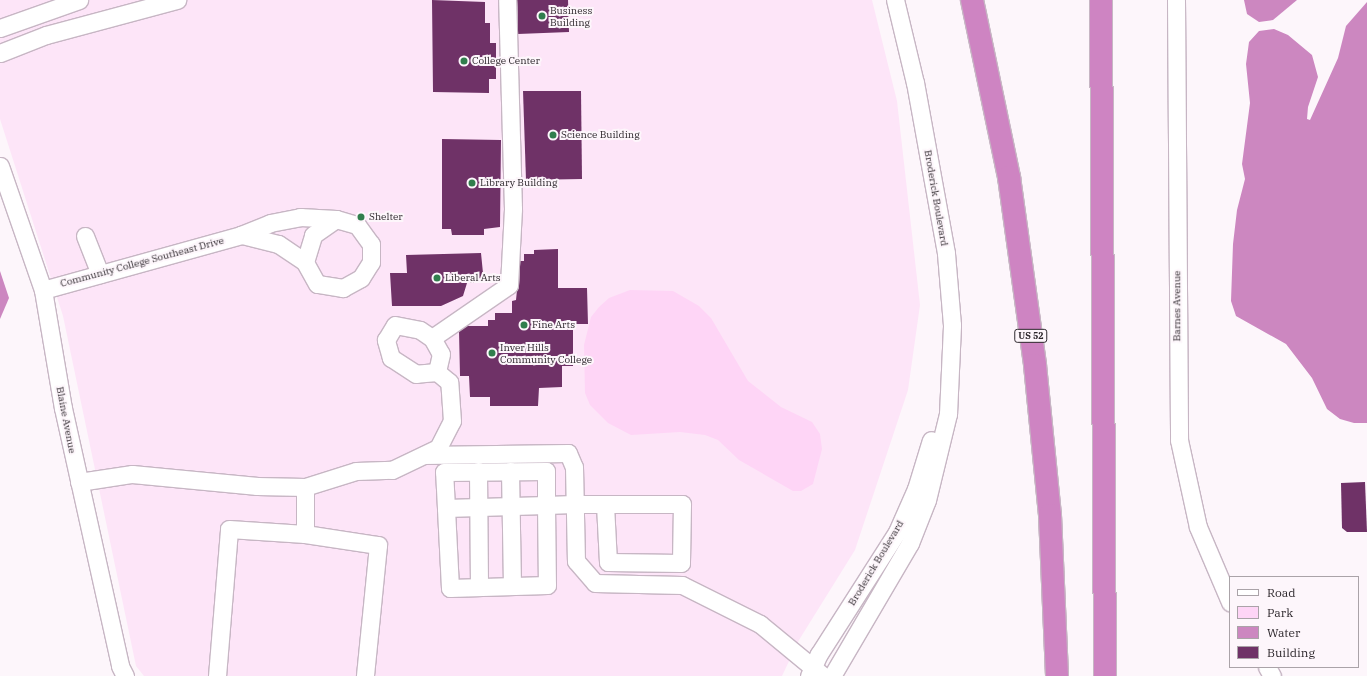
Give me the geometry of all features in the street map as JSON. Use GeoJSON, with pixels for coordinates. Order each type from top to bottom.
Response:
{"type":"FeatureCollection","features":[{"type":"Feature","properties":{"kind":"highway","name":"US 52"},"geometry":{"type":"LineString","coordinates":[[972,0],[1009,177],[1035,365],[1050,515],[1057,676]]}},
{"type":"Feature","properties":{"kind":"highway"},"geometry":{"type":"LineString","coordinates":[[1101,0],[1105,676]]}},
{"type":"Feature","properties":{"kind":"street"},"geometry":{"type":"LineString","coordinates":[[0,28],[79,0]]}},
{"type":"Feature","properties":{"kind":"street"},"geometry":{"type":"LineString","coordinates":[[0,53],[46,35],[177,0]]}},
{"type":"Feature","properties":{"kind":"street"},"geometry":{"type":"LineString","coordinates":[[432,338],[509,285],[513,209],[507,0]]}},
{"type":"Feature","properties":{"kind":"street","name":"Broderick Boulevard"},"geometry":{"type":"LineString","coordinates":[[832,676],[910,543],[921,519],[948,414],[947,399],[952,325],[946,253],[915,83],[895,0]]}},
{"type":"Feature","properties":{"kind":"street","name":"Barnes Avenue"},"geometry":{"type":"LineString","coordinates":[[1176,0],[1179,440],[1198,527],[1229,600]]}},
{"type":"Feature","properties":{"kind":"street","name":"Blaine Avenue"},"geometry":{"type":"LineString","coordinates":[[0,166],[43,290],[63,408],[120,666],[125,676]]}},
{"type":"Feature","properties":{"kind":"street","name":"Community College Southeast Drive"},"geometry":{"type":"LineString","coordinates":[[43,290],[242,235],[270,223],[300,217],[336,219],[357,225],[371,244],[371,262],[362,278],[343,288],[317,284],[305,262],[278,244],[242,235]]}},
{"type":"Feature","properties":{"kind":"street"},"geometry":{"type":"LineString","coordinates":[[305,262],[312,235],[336,219]]}},
{"type":"Feature","properties":{"kind":"street"},"geometry":{"type":"LineString","coordinates":[[85,236],[100,274]]}},
{"type":"Feature","properties":{"kind":"street"},"geometry":{"type":"LineString","coordinates":[[79,482],[132,474],[257,486],[305,487],[356,471],[392,470],[438,448],[452,422],[449,382],[437,372],[416,374],[391,358],[386,340],[395,325],[420,330],[432,338],[441,354],[437,372]]}},
{"type":"Feature","properties":{"kind":"street","name":"Broderick Boulevard"},"geometry":{"type":"LineString","coordinates":[[814,674],[897,532],[916,489],[941,408],[947,399]]}},
{"type":"Feature","properties":{"kind":"street"},"geometry":{"type":"LineString","coordinates":[[424,455],[568,452],[574,467],[576,561],[595,583],[682,585],[760,624],[814,674]]}},
{"type":"Feature","properties":{"kind":"street"},"geometry":{"type":"LineString","coordinates":[[478,471],[479,588]]}},
{"type":"Feature","properties":{"kind":"street"},"geometry":{"type":"LineString","coordinates":[[510,471],[512,586]]}},
{"type":"Feature","properties":{"kind":"street"},"geometry":{"type":"LineString","coordinates":[[510,471],[546,471],[547,585],[450,588],[444,472],[510,471]]}},
{"type":"Feature","properties":{"kind":"street"},"geometry":{"type":"LineString","coordinates":[[305,487],[305,534]]}},
{"type":"Feature","properties":{"kind":"street"},"geometry":{"type":"LineString","coordinates":[[446,508],[574,504],[605,504],[682,504],[681,563],[608,562],[605,504]]}},
{"type":"Feature","properties":{"kind":"street"},"geometry":{"type":"LineString","coordinates":[[217,676],[229,529],[305,534],[378,545],[365,676]]}},
{"type":"Feature","properties":{"kind":"shaded area","name":"Inver Hills Community College"},"geometry":{"type":"Polygon","coordinates":[[[0,0],[872,0],[897,101],[920,305],[908,390],[855,550],[799,640],[782,676],[144,676],[136,666],[63,316],[0,119],[0,0]]]}},
{"type":"Feature","properties":{"kind":"green space"},"geometry":{"type":"Polygon","coordinates":[[[630,290],[673,291],[699,306],[711,318],[748,381],[781,407],[812,422],[820,434],[822,449],[813,484],[801,491],[793,491],[739,460],[718,440],[705,435],[680,432],[631,435],[608,423],[590,405],[585,393],[584,345],[591,317],[609,298],[630,290]]]}},
{"type":"Feature","properties":{"kind":"water"},"geometry":{"type":"Polygon","coordinates":[[[1244,0],[1297,0],[1273,20],[1259,22],[1247,14],[1244,0]]]}},
{"type":"Feature","properties":{"kind":"water"},"geometry":{"type":"Polygon","coordinates":[[[1367,2],[1367,423],[1354,423],[1340,419],[1327,409],[1312,378],[1286,344],[1236,316],[1231,301],[1233,244],[1237,210],[1245,179],[1242,164],[1250,103],[1246,64],[1249,42],[1259,31],[1274,29],[1288,35],[1312,55],[1318,77],[1308,107],[1307,119],[1310,120],[1338,58],[1346,26],[1367,2]]]}},
{"type":"Feature","properties":{"kind":"water"},"geometry":{"type":"Polygon","coordinates":[[[0,271],[9,298],[0,319],[0,271]]]}},
{"type":"Feature","properties":{"kind":"building","name":"College Center"},"geometry":{"type":"Polygon","coordinates":[[[432,0],[485,2],[485,23],[490,23],[490,43],[496,43],[496,79],[489,79],[489,93],[433,92],[432,0]]]}},
{"type":"Feature","properties":{"kind":"building","name":"Business Building"},"geometry":{"type":"Polygon","coordinates":[[[517,0],[568,0],[569,32],[518,34],[517,0]]]}},
{"type":"Feature","properties":{"kind":"building","name":"Science Building"},"geometry":{"type":"Polygon","coordinates":[[[523,91],[581,91],[582,179],[526,180],[523,91]]]}},
{"type":"Feature","properties":{"kind":"building","name":"Library Building"},"geometry":{"type":"Polygon","coordinates":[[[442,139],[501,140],[500,227],[484,229],[484,235],[452,235],[451,229],[442,229],[442,139]]]}},
{"type":"Feature","properties":{"kind":"building","name":"Fine Arts"},"geometry":{"type":"Polygon","coordinates":[[[558,249],[558,288],[587,288],[588,324],[573,324],[573,366],[562,366],[562,387],[539,388],[538,406],[490,406],[490,397],[470,397],[469,376],[460,376],[459,331],[467,326],[488,326],[488,320],[495,320],[495,313],[512,313],[512,301],[516,300],[520,261],[524,261],[524,254],[534,254],[534,250],[558,249]]]}},
{"type":"Feature","properties":{"kind":"building","name":"Liberal Arts"},"geometry":{"type":"Polygon","coordinates":[[[481,253],[484,283],[467,283],[463,296],[441,306],[392,306],[390,273],[407,273],[406,255],[481,253]]]}},
{"type":"Feature","properties":{"kind":"building"},"geometry":{"type":"Polygon","coordinates":[[[1365,482],[1367,532],[1347,532],[1342,528],[1341,483],[1365,482]]]}},
{"type":"Feature","properties":{"kind":"place","name":"Business Building"},"geometry":{"type":"Point","coordinates":[542,16]}},
{"type":"Feature","properties":{"kind":"place","name":"College Center"},"geometry":{"type":"Point","coordinates":[464,61]}},
{"type":"Feature","properties":{"kind":"place","name":"Science Building"},"geometry":{"type":"Point","coordinates":[553,135]}},
{"type":"Feature","properties":{"kind":"place","name":"Library Building"},"geometry":{"type":"Point","coordinates":[472,183]}},
{"type":"Feature","properties":{"kind":"place","name":"Shelter"},"geometry":{"type":"Point","coordinates":[361,217]}},
{"type":"Feature","properties":{"kind":"place","name":"Liberal Arts"},"geometry":{"type":"Point","coordinates":[437,278]}},
{"type":"Feature","properties":{"kind":"place","name":"Fine Arts"},"geometry":{"type":"Point","coordinates":[524,325]}},
{"type":"Feature","properties":{"kind":"place","name":"Inver Hills Community College"},"geometry":{"type":"Point","coordinates":[492,353]}}]}
